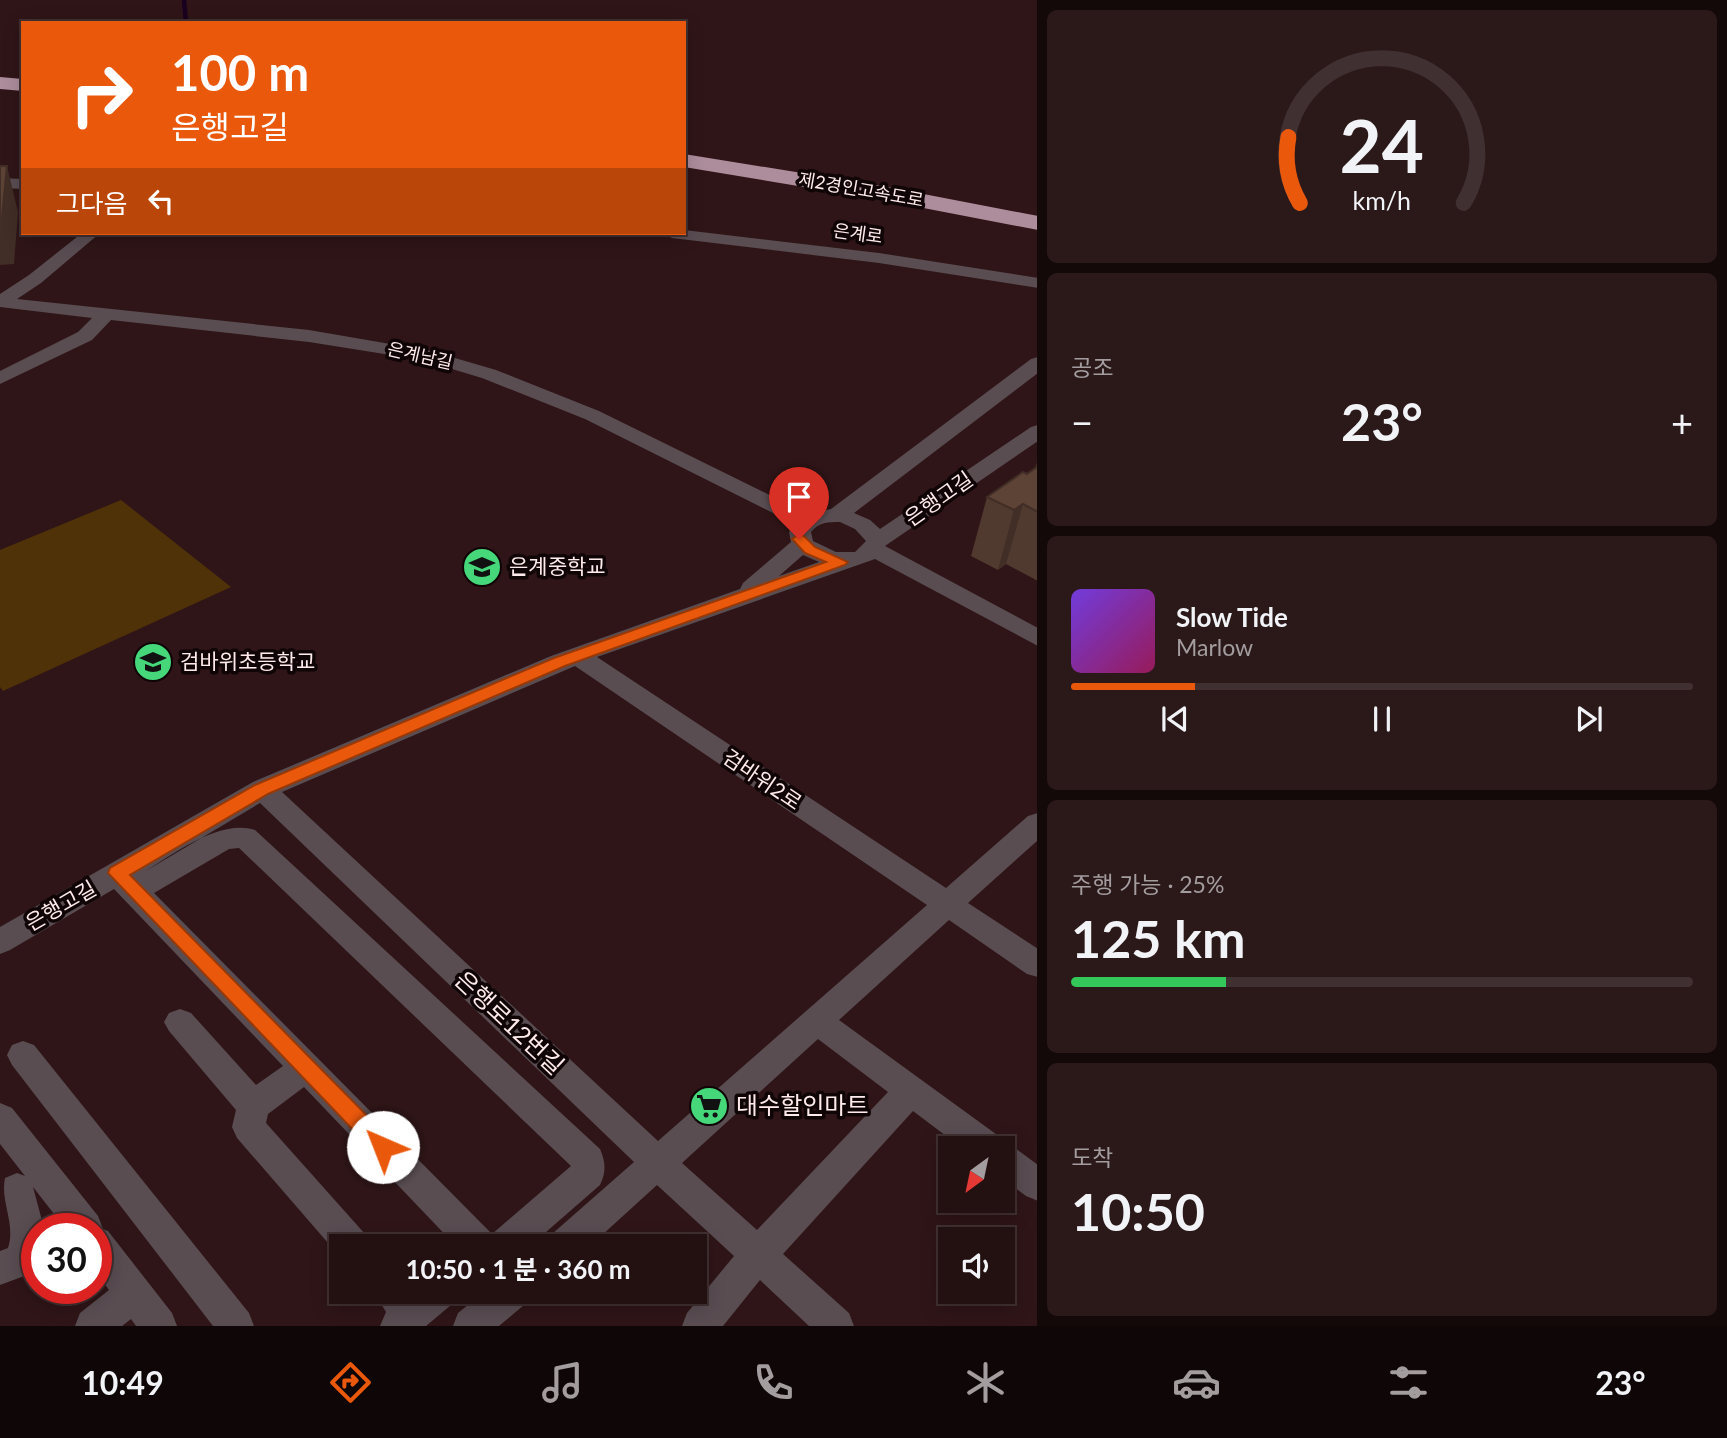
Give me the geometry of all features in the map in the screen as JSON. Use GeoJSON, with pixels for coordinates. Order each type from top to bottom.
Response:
{"type":"FeatureCollection","features":[{"type":"Feature","properties":{"kind":"highway"},"geometry":{"type":"LineString","coordinates":[[0,72],[21,73]]}},
{"type":"Feature","properties":{"kind":"highway"},"geometry":{"type":"LineString","coordinates":[[0,83],[21,85]]}},
{"type":"Feature","properties":{"kind":"highway","name":"제2경인고속도로"},"geometry":{"type":"LineString","coordinates":[[686,149],[1037,208]]}},
{"type":"Feature","properties":{"kind":"highway","name":"제2경인고속도로"},"geometry":{"type":"LineString","coordinates":[[686,159],[1037,223]]}},
{"type":"Feature","properties":{"kind":"street"},"geometry":{"type":"LineString","coordinates":[[0,183],[21,184]]}},
{"type":"Feature","properties":{"kind":"street"},"geometry":{"type":"LineString","coordinates":[[0,302],[35,279],[90,235]]}},
{"type":"Feature","properties":{"kind":"street","name":"은계로"},"geometry":{"type":"LineString","coordinates":[[686,235],[867,256],[1037,284]]}},
{"type":"Feature","properties":{"kind":"street","name":"은계남길"},"geometry":{"type":"LineString","coordinates":[[0,302],[370,345],[424,355],[489,373],[592,415],[805,533]]}},
{"type":"Feature","properties":{"kind":"street"},"geometry":{"type":"LineString","coordinates":[[0,378],[85,336],[107,313]]}},
{"type":"Feature","properties":{"kind":"street"},"geometry":{"type":"LineString","coordinates":[[836,516],[1037,364]]}},
{"type":"Feature","properties":{"kind":"street","name":"은행고길"},"geometry":{"type":"LineString","coordinates":[[0,942],[125,882],[262,789],[578,656],[840,562],[860,558],[1037,432]]}},
{"type":"Feature","properties":{"kind":"street"},"geometry":{"type":"LineString","coordinates":[[840,562],[819,555],[805,533],[824,516],[836,516],[866,526],[875,545],[1037,637]]}},
{"type":"Feature","properties":{"kind":"street","name":"은행고길"},"geometry":{"type":"LineString","coordinates":[[737,600],[805,533]]}},
{"type":"Feature","properties":{"kind":"street","name":"검바위2로"},"geometry":{"type":"LineString","coordinates":[[578,656],[1037,964]]}},
{"type":"Feature","properties":{"kind":"street","name":"은행로12번길"},"geometry":{"type":"LineString","coordinates":[[262,789],[659,1164],[836,1326]]}},
{"type":"Feature","properties":{"kind":"street"},"geometry":{"type":"LineString","coordinates":[[578,1234],[1037,824]]}},
{"type":"Feature","properties":{"kind":"street"},"geometry":{"type":"LineString","coordinates":[[468,1234],[125,882],[224,839],[245,837],[588,1160],[588,1174],[518,1234]]}},
{"type":"Feature","properties":{"kind":"street"},"geometry":{"type":"LineString","coordinates":[[817,1021],[972,1136]]}},
{"type":"Feature","properties":{"kind":"street"},"geometry":{"type":"LineString","coordinates":[[180,1022],[253,1106]]}},
{"type":"Feature","properties":{"kind":"street"},"geometry":{"type":"LineString","coordinates":[[23,1055],[236,1326]]}},
{"type":"Feature","properties":{"kind":"street"},"geometry":{"type":"LineString","coordinates":[[306,1067],[253,1106],[249,1127],[343,1234]]}},
{"type":"Feature","properties":{"kind":"street"},"geometry":{"type":"LineString","coordinates":[[700,1326],[758,1255],[911,1090]]}},
{"type":"Feature","properties":{"kind":"street"},"geometry":{"type":"LineString","coordinates":[[0,1118],[22,1187],[29,1237],[22,1261],[0,1268]]}},
{"type":"Feature","properties":{"kind":"street"},"geometry":{"type":"LineString","coordinates":[[1015,1168],[1037,1184]]}},
{"type":"Feature","properties":{"kind":"street"},"geometry":{"type":"LineString","coordinates":[[22,1187],[63,1213]]}},
{"type":"Feature","properties":{"kind":"street"},"geometry":{"type":"LineString","coordinates":[[112,1264],[159,1326]]}},
{"type":"Feature","properties":{"kind":"street"},"geometry":{"type":"LineString","coordinates":[[93,1326],[134,1293]]}},
{"type":"Feature","properties":{"kind":"shaded area"},"geometry":{"type":"Polygon","coordinates":[[[121,500],[231,587],[3,691],[0,687],[0,550],[121,500]]]}},
{"type":"Feature","properties":{"kind":"building"},"geometry":{"type":"Polygon","coordinates":[[[0,166],[7,166],[2,217],[0,217],[0,166]]]}},
{"type":"Feature","properties":{"kind":"building"},"geometry":{"type":"Polygon","coordinates":[[[1037,467],[1037,511],[1023,504],[1014,510],[987,497],[1023,472],[1027,474],[1037,467]]]}},
{"type":"Feature","properties":{"kind":"waterway"},"geometry":{"type":"LineString","coordinates":[[184,0],[186,21]]}},
{"type":"Feature","properties":{"kind":"place","name":"은계중학교"},"geometry":{"type":"Point","coordinates":[482,567]}},
{"type":"Feature","properties":{"kind":"place","name":"검바위초등학교"},"geometry":{"type":"Point","coordinates":[153,662]}},
{"type":"Feature","properties":{"kind":"place","name":"대수할인마트"},"geometry":{"type":"Point","coordinates":[709,1106]}},
{"type":"Feature","properties":{"kind":"route"},"geometry":{"type":"LineString","coordinates":[[383,1147],[117,873],[262,789],[560,662],[840,562],[810,550],[799,539]]}}]}
